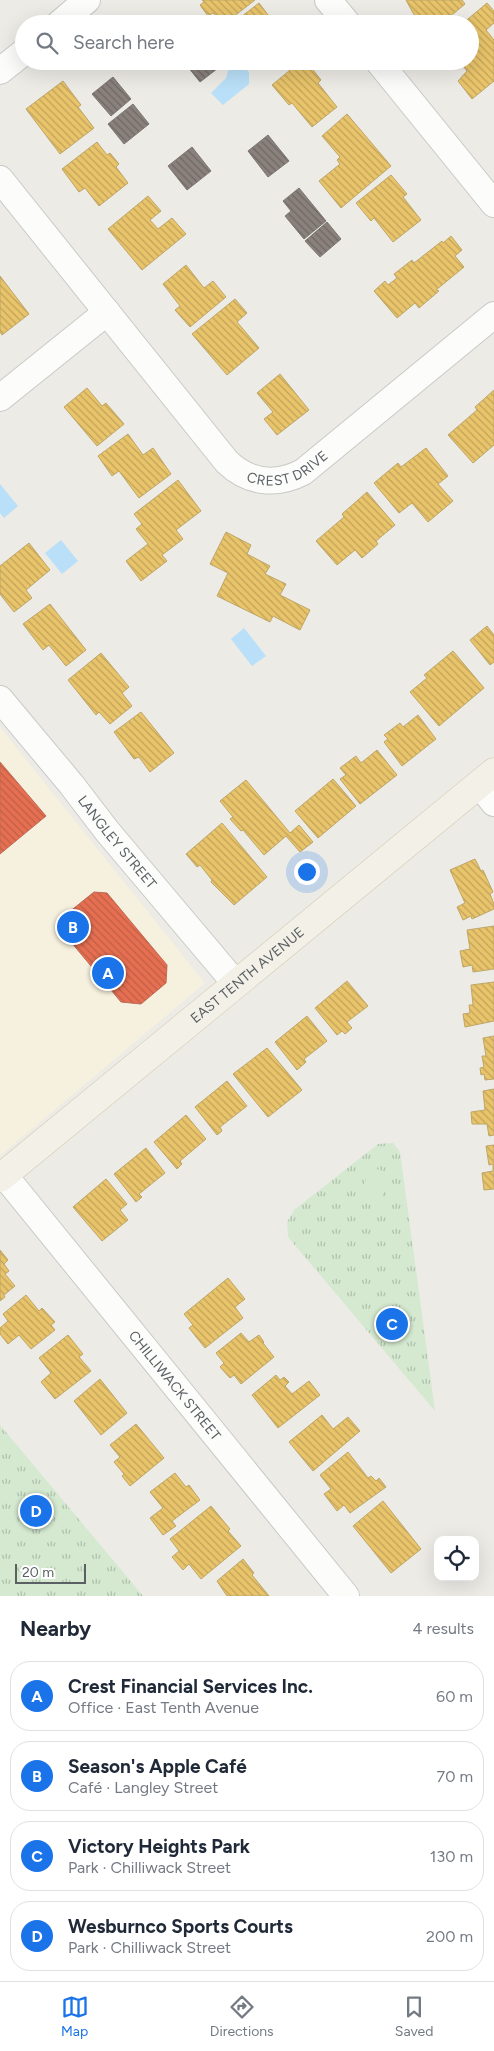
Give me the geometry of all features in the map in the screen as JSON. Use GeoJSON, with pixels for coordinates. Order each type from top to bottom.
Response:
{"type":"FeatureCollection","features":[{"type":"Feature","properties":{"kind":"main road","name":"EAST TENTH AVENUE"},"geometry":{"type":"LineString","coordinates":[[2,1177],[236,984],[489,786]]}},
{"type":"Feature","properties":{"kind":"street"},"geometry":{"type":"LineString","coordinates":[[69,15],[87,0]]}},
{"type":"Feature","properties":{"kind":"street"},"geometry":{"type":"LineString","coordinates":[[328,0],[340,15]]}},
{"type":"Feature","properties":{"kind":"street"},"geometry":{"type":"LineString","coordinates":[[0,71],[15,59]]}},
{"type":"Feature","properties":{"kind":"street"},"geometry":{"type":"LineString","coordinates":[[385,70],[494,204]]}},
{"type":"Feature","properties":{"kind":"street","name":"CREST DRIVE"},"geometry":{"type":"LineString","coordinates":[[0,179],[227,462],[245,476],[267,481],[289,478],[302,472],[494,315]]}},
{"type":"Feature","properties":{"kind":"street"},"geometry":{"type":"LineString","coordinates":[[0,398],[107,312]]}},
{"type":"Feature","properties":{"kind":"street","name":"LANGLEY STREET"},"geometry":{"type":"LineString","coordinates":[[0,699],[71,784],[107,831],[236,984]]}},
{"type":"Feature","properties":{"kind":"street","name":"CHILLIWACK STREET"},"geometry":{"type":"LineString","coordinates":[[2,1177],[346,1596]]}},
{"type":"Feature","properties":{"kind":"shaded area"},"geometry":{"type":"Polygon","coordinates":[[[0,727],[205,983],[0,1156],[0,727]]]}},
{"type":"Feature","properties":{"kind":"green space"},"geometry":{"type":"Polygon","coordinates":[[[393,1143],[400,1152],[435,1411],[288,1237],[287,1222],[294,1210],[378,1144],[393,1143]]]}},
{"type":"Feature","properties":{"kind":"green space"},"geometry":{"type":"Polygon","coordinates":[[[370,1167],[390,1173],[380,1204],[360,1198],[370,1167]]]}},
{"type":"Feature","properties":{"kind":"green space"},"geometry":{"type":"Polygon","coordinates":[[[0,1425],[143,1596],[0,1596],[0,1425]]]}},
{"type":"Feature","properties":{"kind":"water"},"geometry":{"type":"Polygon","coordinates":[[[247,70],[249,72],[249,84],[223,105],[211,93],[226,78],[228,71],[247,70]]]}},
{"type":"Feature","properties":{"kind":"water"},"geometry":{"type":"Polygon","coordinates":[[[0,484],[18,506],[4,518],[0,513],[0,484]]]}},
{"type":"Feature","properties":{"kind":"water"},"geometry":{"type":"Polygon","coordinates":[[[61,540],[78,561],[62,574],[45,553],[61,540]]]}},
{"type":"Feature","properties":{"kind":"water"},"geometry":{"type":"Polygon","coordinates":[[[244,628],[266,656],[252,666],[231,639],[244,628]]]}},
{"type":"Feature","properties":{"kind":"building: Homes"},"geometry":{"type":"Polygon","coordinates":[[[202,0],[255,0],[236,15],[215,15],[213,13],[207,15],[200,5],[204,2],[202,0]]]}},
{"type":"Feature","properties":{"kind":"building: Homes"},"geometry":{"type":"Polygon","coordinates":[[[406,0],[462,0],[465,4],[452,15],[415,15],[406,0]]]}},
{"type":"Feature","properties":{"kind":"building: Homes"},"geometry":{"type":"Polygon","coordinates":[[[259,3],[268,15],[244,15],[259,3]]]}},
{"type":"Feature","properties":{"kind":"building: Homes"},"geometry":{"type":"Polygon","coordinates":[[[487,3],[494,11],[494,23],[486,30],[494,40],[494,81],[472,99],[458,81],[466,70],[479,70],[479,15],[473,15],[487,3]]]}},
{"type":"Feature","properties":{"kind":"building: Homes"},"geometry":{"type":"Polygon","coordinates":[[[290,70],[313,70],[321,80],[318,83],[337,107],[312,127],[292,103],[289,105],[272,85],[290,70]]]}},
{"type":"Feature","properties":{"kind":"building: Homes"},"geometry":{"type":"Polygon","coordinates":[[[63,81],[81,105],[78,107],[94,128],[60,154],[26,109],[63,81]]]}},
{"type":"Feature","properties":{"kind":"building: Homes"},"geometry":{"type":"Polygon","coordinates":[[[347,114],[391,166],[341,208],[319,181],[340,164],[337,160],[340,157],[322,136],[347,114]]]}},
{"type":"Feature","properties":{"kind":"building: Homes"},"geometry":{"type":"Polygon","coordinates":[[[97,142],[107,155],[110,153],[119,164],[116,167],[128,183],[99,206],[85,188],[79,192],[62,169],[97,142]]]}},
{"type":"Feature","properties":{"kind":"building: Homes"},"geometry":{"type":"Polygon","coordinates":[[[391,175],[407,194],[403,197],[421,220],[393,242],[374,218],[371,221],[356,203],[391,175]]]}},
{"type":"Feature","properties":{"kind":"building: Homes"},"geometry":{"type":"Polygon","coordinates":[[[148,196],[161,211],[150,220],[158,229],[172,218],[186,234],[142,270],[108,229],[148,196]]]}},
{"type":"Feature","properties":{"kind":"building: Homes"},"geometry":{"type":"Polygon","coordinates":[[[451,236],[462,250],[455,256],[464,267],[436,290],[439,291],[419,308],[415,303],[397,318],[374,291],[385,281],[388,285],[397,278],[394,274],[412,260],[414,263],[451,236]]]}},
{"type":"Feature","properties":{"kind":"building: Homes"},"geometry":{"type":"Polygon","coordinates":[[[186,265],[204,288],[213,281],[226,297],[190,327],[175,310],[180,306],[163,284],[186,265]]]}},
{"type":"Feature","properties":{"kind":"building: Homes"},"geometry":{"type":"Polygon","coordinates":[[[0,276],[29,314],[2,335],[0,332],[0,276]]]}},
{"type":"Feature","properties":{"kind":"building: Homes"},"geometry":{"type":"Polygon","coordinates":[[[235,299],[247,313],[237,322],[259,348],[227,375],[192,334],[235,299]]]}},
{"type":"Feature","properties":{"kind":"building: Homes"},"geometry":{"type":"Polygon","coordinates":[[[280,374],[309,410],[277,435],[264,419],[273,412],[257,393],[280,374]]]}},
{"type":"Feature","properties":{"kind":"building: Homes"},"geometry":{"type":"Polygon","coordinates":[[[87,388],[102,406],[106,403],[124,424],[97,446],[64,407],[87,388]]]}},
{"type":"Feature","properties":{"kind":"building: Homes"},"geometry":{"type":"Polygon","coordinates":[[[494,390],[494,445],[473,463],[448,435],[477,410],[475,407],[494,390]]]}},
{"type":"Feature","properties":{"kind":"building: Homes"},"geometry":{"type":"Polygon","coordinates":[[[128,434],[143,455],[153,448],[171,474],[139,498],[119,471],[112,476],[98,456],[128,434]]]}},
{"type":"Feature","properties":{"kind":"building: Homes"},"geometry":{"type":"Polygon","coordinates":[[[426,448],[448,476],[438,484],[453,501],[428,522],[412,503],[399,513],[374,483],[398,463],[401,467],[426,448]]]}},
{"type":"Feature","properties":{"kind":"building: Homes"},"geometry":{"type":"Polygon","coordinates":[[[178,480],[201,511],[176,530],[183,539],[162,555],[167,561],[141,581],[126,561],[148,544],[136,529],[142,524],[134,514],[178,480]]]}},
{"type":"Feature","properties":{"kind":"building: Homes"},"geometry":{"type":"Polygon","coordinates":[[[367,492],[395,525],[376,541],[378,544],[362,558],[355,550],[337,565],[316,541],[344,517],[342,514],[367,492]]]}},
{"type":"Feature","properties":{"kind":"building: Homes"},"geometry":{"type":"Polygon","coordinates":[[[226,532],[251,545],[247,554],[270,566],[265,574],[286,584],[280,595],[310,610],[300,630],[273,616],[270,622],[217,596],[228,573],[210,564],[226,532]]]}},
{"type":"Feature","properties":{"kind":"building: Homes"},"geometry":{"type":"Polygon","coordinates":[[[29,543],[50,570],[26,590],[32,598],[14,612],[0,594],[0,566],[29,543]]]}},
{"type":"Feature","properties":{"kind":"building: Homes"},"geometry":{"type":"Polygon","coordinates":[[[50,604],[86,650],[66,666],[49,645],[43,650],[23,624],[50,604]]]}},
{"type":"Feature","properties":{"kind":"building: Homes"},"geometry":{"type":"Polygon","coordinates":[[[487,626],[494,635],[494,662],[490,665],[470,640],[487,626]]]}},
{"type":"Feature","properties":{"kind":"building: Homes"},"geometry":{"type":"Polygon","coordinates":[[[453,651],[484,688],[439,726],[410,692],[427,678],[424,675],[453,651]]]}},
{"type":"Feature","properties":{"kind":"building: Homes"},"geometry":{"type":"Polygon","coordinates":[[[101,653],[129,687],[122,693],[132,706],[110,724],[99,712],[96,715],[68,680],[101,653]]]}},
{"type":"Feature","properties":{"kind":"building: Homes"},"geometry":{"type":"Polygon","coordinates":[[[141,712],[174,753],[150,772],[139,757],[134,759],[114,732],[141,712]]]}},
{"type":"Feature","properties":{"kind":"building: Homes"},"geometry":{"type":"Polygon","coordinates":[[[418,715],[436,739],[402,766],[384,742],[388,739],[384,735],[400,723],[403,727],[418,715]]]}},
{"type":"Feature","properties":{"kind":"building: Homes"},"geometry":{"type":"Polygon","coordinates":[[[377,750],[397,775],[360,804],[340,779],[346,775],[340,768],[356,756],[361,763],[377,750]]]}},
{"type":"Feature","properties":{"kind":"building: Homes"},"geometry":{"type":"Polygon","coordinates":[[[333,779],[356,806],[318,838],[295,811],[333,779]]]}},
{"type":"Feature","properties":{"kind":"building: Homes"},"geometry":{"type":"Polygon","coordinates":[[[246,780],[290,833],[299,825],[313,842],[300,852],[286,836],[264,855],[243,830],[241,831],[230,819],[233,817],[220,801],[246,780]]]}},
{"type":"Feature","properties":{"kind":"building: Homes"},"geometry":{"type":"Polygon","coordinates":[[[222,823],[267,877],[234,905],[211,882],[212,880],[200,865],[197,867],[186,854],[222,823]]]}},
{"type":"Feature","properties":{"kind":"building: Homes"},"geometry":{"type":"Polygon","coordinates":[[[475,859],[481,871],[483,870],[493,892],[490,894],[494,909],[472,919],[471,916],[463,920],[457,907],[465,903],[450,870],[475,859]]]}},
{"type":"Feature","properties":{"kind":"building: Homes"},"geometry":{"type":"Polygon","coordinates":[[[494,926],[494,969],[473,972],[472,965],[463,967],[460,951],[470,949],[467,930],[494,926]]]}},
{"type":"Feature","properties":{"kind":"building: Homes"},"geometry":{"type":"Polygon","coordinates":[[[347,981],[368,1006],[347,1022],[352,1028],[345,1034],[342,1031],[337,1035],[315,1008],[347,981]]]}},
{"type":"Feature","properties":{"kind":"building: Homes"},"geometry":{"type":"Polygon","coordinates":[[[494,982],[494,1021],[465,1027],[463,1014],[470,1013],[469,1005],[473,1005],[471,985],[494,982]]]}},
{"type":"Feature","properties":{"kind":"building: Homes"},"geometry":{"type":"Polygon","coordinates":[[[307,1016],[327,1041],[304,1059],[306,1062],[297,1070],[275,1042],[307,1016]]]}},
{"type":"Feature","properties":{"kind":"building: Homes"},"geometry":{"type":"Polygon","coordinates":[[[494,1036],[494,1079],[485,1080],[484,1074],[481,1075],[480,1068],[484,1067],[482,1056],[486,1056],[483,1038],[494,1036]]]}},
{"type":"Feature","properties":{"kind":"building: Homes"},"geometry":{"type":"Polygon","coordinates":[[[267,1048],[302,1090],[268,1117],[233,1074],[267,1048]]]}},
{"type":"Feature","properties":{"kind":"building: Homes"},"geometry":{"type":"Polygon","coordinates":[[[227,1081],[247,1106],[220,1127],[222,1131],[217,1135],[195,1107],[227,1081]]]}},
{"type":"Feature","properties":{"kind":"building: Homes"},"geometry":{"type":"Polygon","coordinates":[[[494,1089],[494,1135],[489,1136],[487,1124],[472,1124],[471,1112],[485,1110],[483,1091],[494,1089]]]}},
{"type":"Feature","properties":{"kind":"building: Homes"},"geometry":{"type":"Polygon","coordinates":[[[186,1115],[206,1139],[180,1161],[182,1164],[177,1169],[154,1142],[186,1115]]]}},
{"type":"Feature","properties":{"kind":"building: Homes"},"geometry":{"type":"Polygon","coordinates":[[[494,1145],[494,1189],[484,1190],[482,1173],[493,1171],[493,1164],[489,1165],[486,1146],[494,1145]]]}},
{"type":"Feature","properties":{"kind":"building: Homes"},"geometry":{"type":"Polygon","coordinates":[[[146,1148],[165,1173],[139,1194],[142,1197],[136,1202],[114,1174],[146,1148]]]}},
{"type":"Feature","properties":{"kind":"building: Homes"},"geometry":{"type":"Polygon","coordinates":[[[106,1179],[127,1204],[120,1210],[128,1220],[102,1241],[73,1207],[106,1179]]]}},
{"type":"Feature","properties":{"kind":"building: Homes"},"geometry":{"type":"Polygon","coordinates":[[[0,1250],[8,1260],[4,1264],[9,1271],[5,1274],[15,1286],[0,1301],[0,1250]]]}},
{"type":"Feature","properties":{"kind":"building: Homes"},"geometry":{"type":"Polygon","coordinates":[[[228,1278],[245,1299],[235,1307],[243,1318],[205,1348],[189,1328],[193,1325],[184,1314],[228,1278]]]}},
{"type":"Feature","properties":{"kind":"building: Homes"},"geometry":{"type":"Polygon","coordinates":[[[26,1295],[39,1311],[42,1308],[55,1322],[51,1325],[55,1330],[31,1349],[19,1335],[8,1344],[0,1334],[0,1328],[8,1321],[3,1314],[26,1295]]]}},
{"type":"Feature","properties":{"kind":"building: Homes"},"geometry":{"type":"Polygon","coordinates":[[[241,1333],[249,1342],[259,1335],[274,1357],[241,1384],[234,1375],[230,1378],[220,1367],[224,1363],[216,1353],[241,1333]]]}},
{"type":"Feature","properties":{"kind":"building: Homes"},"geometry":{"type":"Polygon","coordinates":[[[68,1335],[83,1354],[79,1357],[91,1371],[55,1399],[41,1382],[51,1373],[39,1358],[68,1335]]]}},
{"type":"Feature","properties":{"kind":"building: Homes"},"geometry":{"type":"Polygon","coordinates":[[[276,1375],[280,1380],[284,1377],[289,1382],[285,1386],[292,1394],[309,1381],[320,1395],[278,1428],[252,1395],[276,1375]]]}},
{"type":"Feature","properties":{"kind":"building: Homes"},"geometry":{"type":"Polygon","coordinates":[[[100,1379],[127,1413],[101,1435],[74,1401],[100,1379]]]}},
{"type":"Feature","properties":{"kind":"building: Homes"},"geometry":{"type":"Polygon","coordinates":[[[322,1415],[333,1429],[348,1417],[360,1431],[313,1471],[289,1442],[322,1415]]]}},
{"type":"Feature","properties":{"kind":"building: Homes"},"geometry":{"type":"Polygon","coordinates":[[[136,1424],[164,1458],[130,1486],[122,1476],[124,1474],[114,1462],[120,1457],[110,1445],[136,1424]]]}},
{"type":"Feature","properties":{"kind":"building: Homes"},"geometry":{"type":"Polygon","coordinates":[[[348,1452],[368,1478],[371,1476],[376,1481],[379,1478],[386,1487],[350,1513],[344,1505],[337,1511],[324,1494],[331,1489],[320,1475],[348,1452]]]}},
{"type":"Feature","properties":{"kind":"building: Homes"},"geometry":{"type":"Polygon","coordinates":[[[175,1473],[186,1487],[189,1485],[200,1500],[172,1521],[176,1526],[163,1535],[150,1518],[163,1508],[150,1492],[175,1473]]]}},
{"type":"Feature","properties":{"kind":"building: Homes"},"geometry":{"type":"Polygon","coordinates":[[[383,1501],[421,1549],[391,1573],[353,1526],[383,1501]]]}},
{"type":"Feature","properties":{"kind":"building: Homes"},"geometry":{"type":"Polygon","coordinates":[[[211,1506],[241,1546],[201,1579],[189,1564],[183,1570],[172,1557],[179,1551],[170,1539],[211,1506]]]}},
{"type":"Feature","properties":{"kind":"building: Homes"},"geometry":{"type":"Polygon","coordinates":[[[243,1559],[254,1573],[252,1575],[269,1596],[227,1596],[217,1581],[243,1559]]]}},
{"type":"Feature","properties":{"kind":"building: Shops"},"geometry":{"type":"Polygon","coordinates":[[[0,762],[46,816],[0,854],[0,762]]]}},
{"type":"Feature","properties":{"kind":"building: Shops"},"geometry":{"type":"Polygon","coordinates":[[[94,892],[107,893],[167,965],[166,983],[141,1004],[121,1002],[61,930],[63,917],[94,892]]]}},
{"type":"Feature","properties":{"kind":"building: Industry"},"geometry":{"type":"Polygon","coordinates":[[[190,70],[216,70],[200,82],[190,70]]]}},
{"type":"Feature","properties":{"kind":"building: Industry"},"geometry":{"type":"Polygon","coordinates":[[[113,77],[131,99],[111,116],[92,94],[113,77]]]}},
{"type":"Feature","properties":{"kind":"building: Industry"},"geometry":{"type":"Polygon","coordinates":[[[133,104],[149,124],[124,144],[108,124],[133,104]]]}},
{"type":"Feature","properties":{"kind":"building: Industry"},"geometry":{"type":"Polygon","coordinates":[[[268,135],[289,161],[268,177],[248,151],[268,135]]]}},
{"type":"Feature","properties":{"kind":"building: Industry"},"geometry":{"type":"Polygon","coordinates":[[[192,147],[211,171],[187,190],[168,166],[192,147]]]}},
{"type":"Feature","properties":{"kind":"building: Industry"},"geometry":{"type":"Polygon","coordinates":[[[299,188],[326,221],[304,239],[285,216],[291,211],[283,201],[299,188]]]}},
{"type":"Feature","properties":{"kind":"building: Industry"},"geometry":{"type":"Polygon","coordinates":[[[327,222],[341,239],[320,257],[305,241],[327,222]]]}},
{"type":"Feature","properties":{"kind":"place","name":"Season's Apple Café"},"geometry":{"type":"Point","coordinates":[73,927]}},
{"type":"Feature","properties":{"kind":"place","name":"Crest Financial Services Inc."},"geometry":{"type":"Point","coordinates":[108,973]}},
{"type":"Feature","properties":{"kind":"place","name":"Victory Heights Park"},"geometry":{"type":"Point","coordinates":[392,1324]}},
{"type":"Feature","properties":{"kind":"place","name":"Wesburnco Sports Courts"},"geometry":{"type":"Point","coordinates":[36,1511]}}]}
